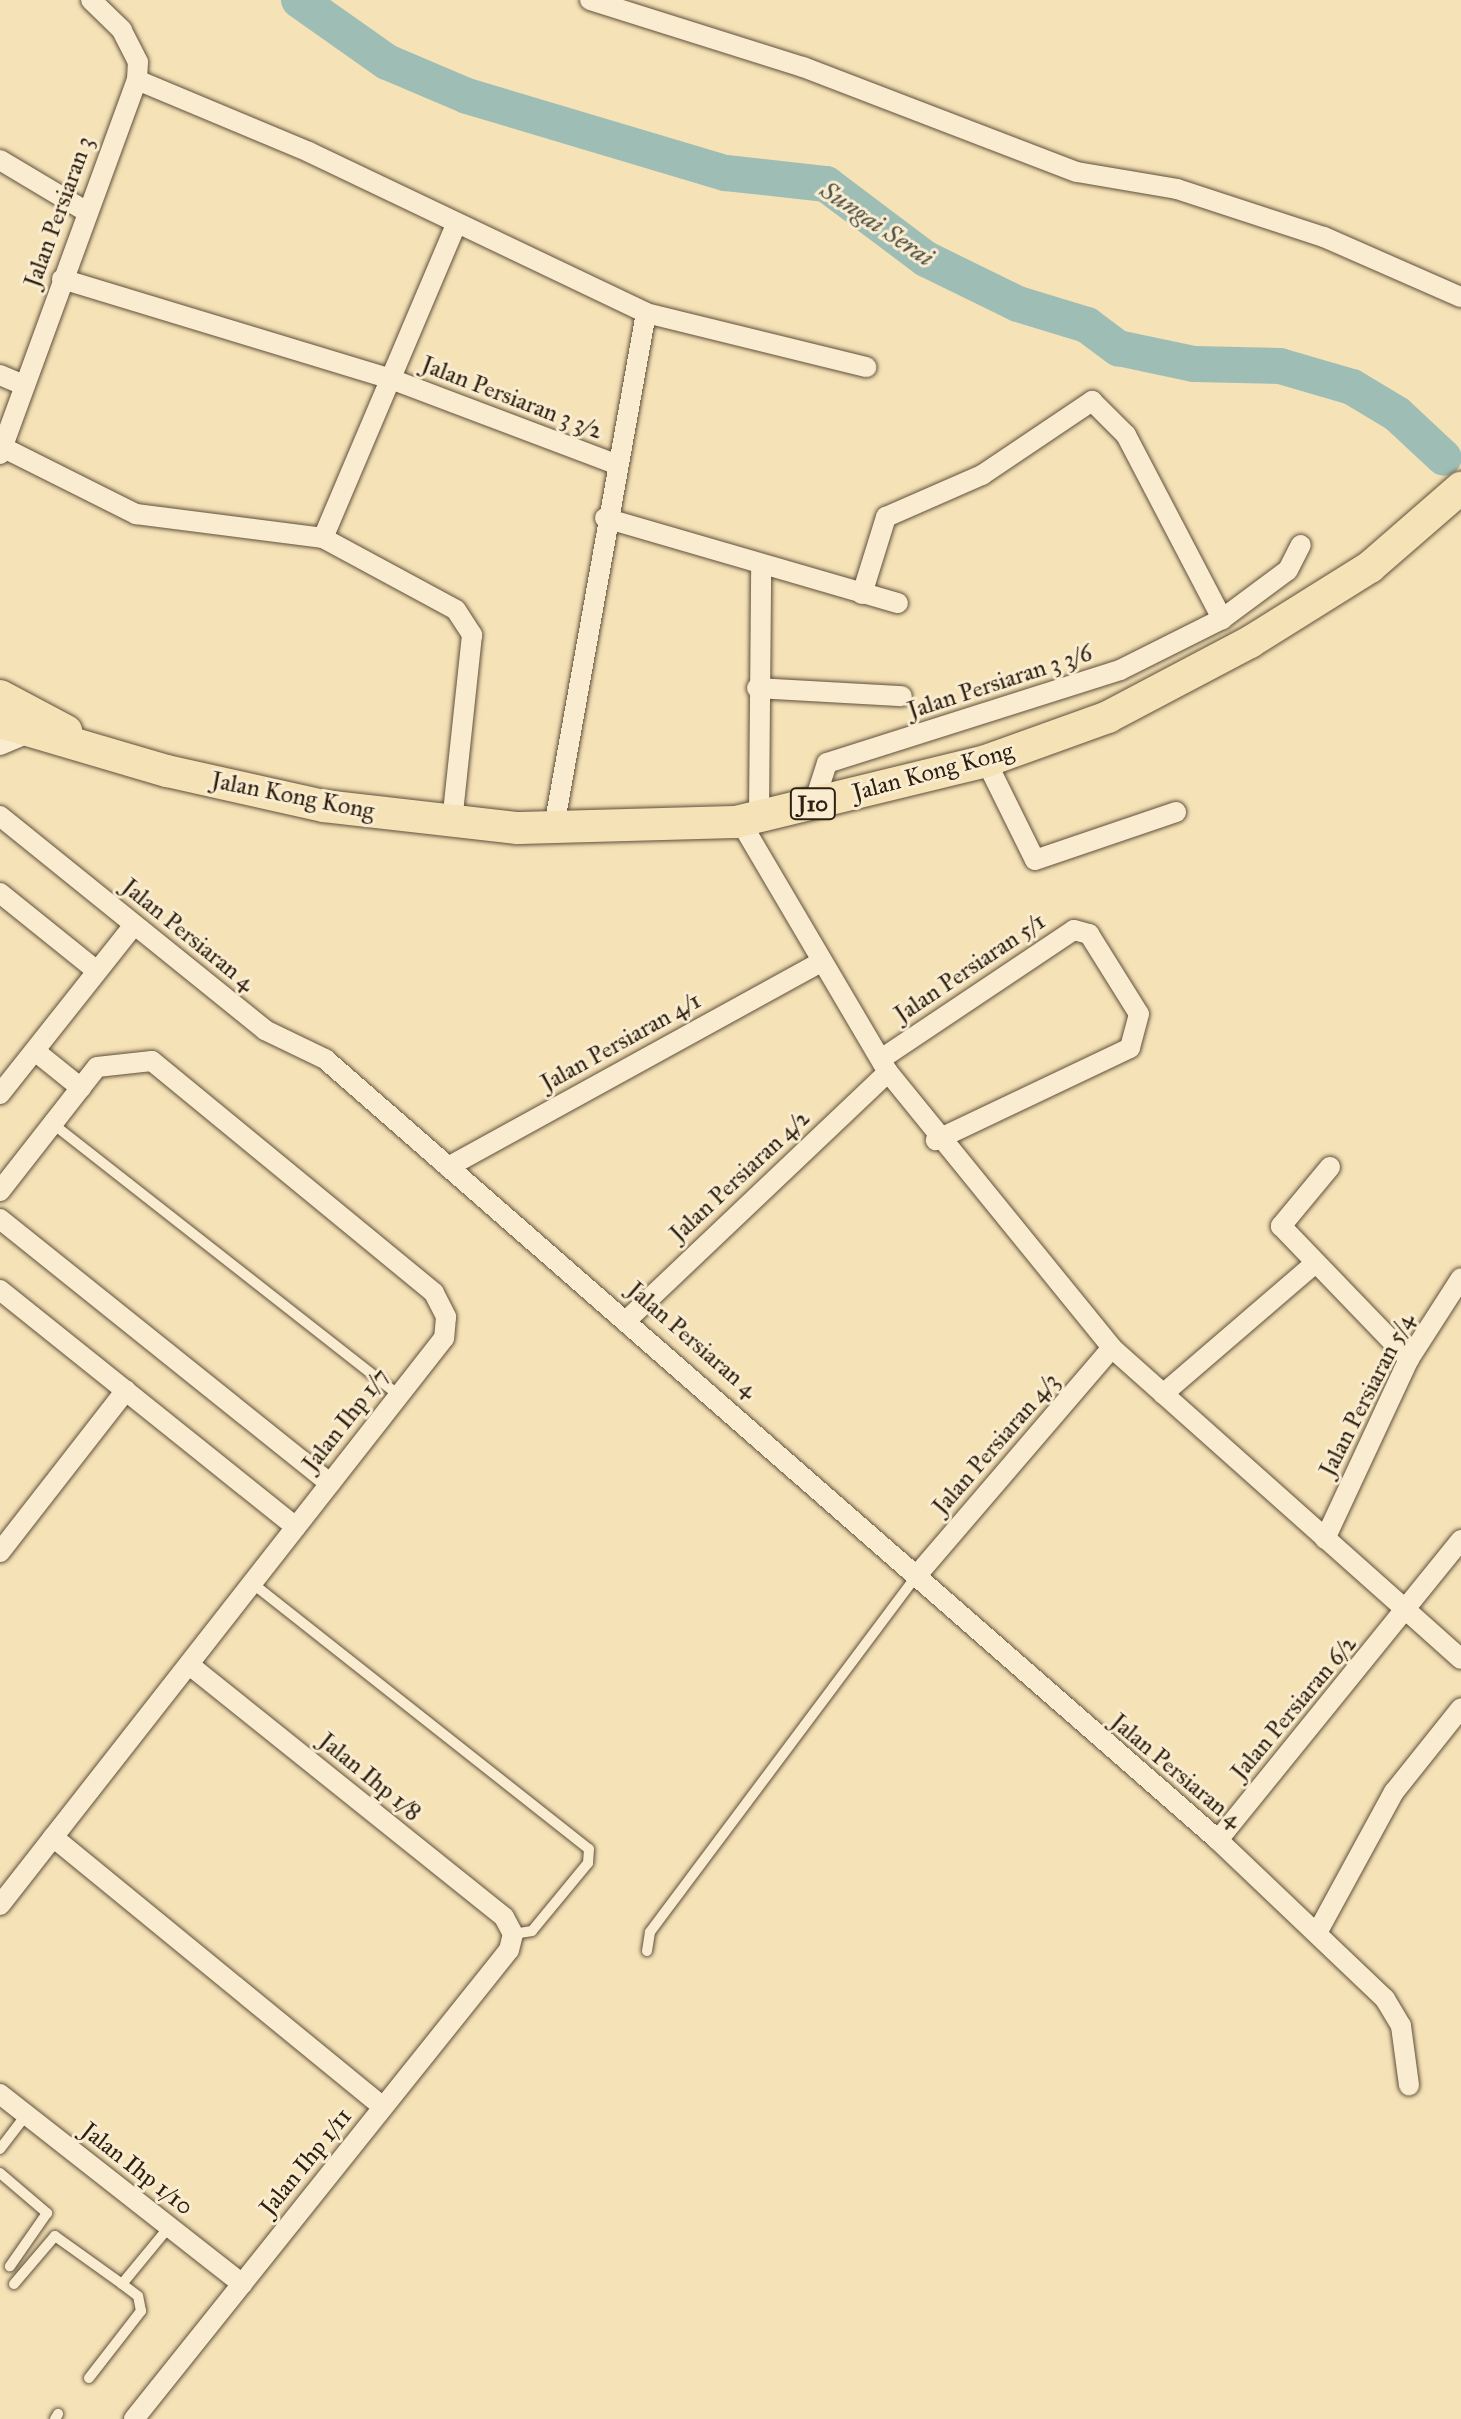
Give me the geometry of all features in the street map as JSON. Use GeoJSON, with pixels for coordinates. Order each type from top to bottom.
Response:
{"type":"FeatureCollection","features":[{"type":"Feature","properties":{"kind":"main road","name":"Jalan Kong Kong"},"geometry":{"type":"LineString","coordinates":[[9,733],[324,806],[452,821],[554,827],[750,818],[986,761],[1108,717],[1250,642],[1370,567],[1458,490]]}},
{"type":"Feature","properties":{"kind":"main road","name":"Jalan Kong Kong"},"geometry":{"type":"LineString","coordinates":[[0,696],[100,752]]}},
{"type":"Feature","properties":{"kind":"street"},"geometry":{"type":"LineString","coordinates":[[91,0],[122,30],[138,62],[137,80],[309,152],[455,227],[646,313],[866,367]]}},
{"type":"Feature","properties":{"kind":"street"},"geometry":{"type":"LineString","coordinates":[[590,0],[803,67],[1077,172],[1177,189],[1324,237],[1461,297]]}},
{"type":"Feature","properties":{"kind":"street","name":"Jalan Persiaran 3"},"geometry":{"type":"LineString","coordinates":[[2,451],[84,210],[137,80]]}},
{"type":"Feature","properties":{"kind":"street"},"geometry":{"type":"LineString","coordinates":[[0,160],[84,210]]}},
{"type":"Feature","properties":{"kind":"street"},"geometry":{"type":"LineString","coordinates":[[323,538],[388,378],[455,227]]}},
{"type":"Feature","properties":{"kind":"street","name":"Jalan Persiaran 3 3/2"},"geometry":{"type":"LineString","coordinates":[[62,279],[388,378],[618,465]]}},
{"type":"Feature","properties":{"kind":"street"},"geometry":{"type":"LineString","coordinates":[[554,827],[605,518],[646,313]]}},
{"type":"Feature","properties":{"kind":"street"},"geometry":{"type":"LineString","coordinates":[[0,375],[23,385]]}},
{"type":"Feature","properties":{"kind":"street"},"geometry":{"type":"LineString","coordinates":[[862,594],[886,517],[982,475],[1092,401],[1126,435],[1222,619],[1288,570],[1301,545]]}},
{"type":"Feature","properties":{"kind":"street"},"geometry":{"type":"LineString","coordinates":[[2,451],[136,514],[323,538],[411,581],[469,625],[452,821]]}},
{"type":"Feature","properties":{"kind":"street"},"geometry":{"type":"LineString","coordinates":[[605,518],[761,569],[898,603]]}},
{"type":"Feature","properties":{"kind":"street"},"geometry":{"type":"LineString","coordinates":[[761,569],[750,818],[818,964],[936,1140],[1112,1348],[1325,1539],[1409,1609],[1461,1659]]}},
{"type":"Feature","properties":{"kind":"street","name":"Jalan Persiaran 3 3/6"},"geometry":{"type":"LineString","coordinates":[[814,803],[827,763],[1066,691],[1222,619]]}},
{"type":"Feature","properties":{"kind":"street"},"geometry":{"type":"LineString","coordinates":[[757,688],[902,696]]}},
{"type":"Feature","properties":{"kind":"street"},"geometry":{"type":"LineString","coordinates":[[986,761],[1026,854],[1035,860],[1176,812]]}},
{"type":"Feature","properties":{"kind":"street","name":"Jalan Persiaran 4"},"geometry":{"type":"LineString","coordinates":[[2,815],[265,1030],[325,1059],[448,1167],[629,1318],[1218,1840],[1317,1933],[1393,2012],[1409,2085]]}},
{"type":"Feature","properties":{"kind":"street"},"geometry":{"type":"LineString","coordinates":[[3,904],[97,971]]}},
{"type":"Feature","properties":{"kind":"street"},"geometry":{"type":"LineString","coordinates":[[0,1094],[134,925]]}},
{"type":"Feature","properties":{"kind":"street","name":"Jalan Persiaran 5/1"},"geometry":{"type":"LineString","coordinates":[[885,1065],[1074,930],[1089,934],[1139,1014],[1130,1048],[936,1140]]}},
{"type":"Feature","properties":{"kind":"street","name":"Jalan Persiaran 4/1"},"geometry":{"type":"LineString","coordinates":[[448,1167],[818,964]]}},
{"type":"Feature","properties":{"kind":"street"},"geometry":{"type":"LineString","coordinates":[[0,1191],[81,1088],[35,1051]]}},
{"type":"Feature","properties":{"kind":"street","name":"Jalan Ihp 1/7"},"geometry":{"type":"LineString","coordinates":[[0,1905],[444,1338],[446,1317],[434,1293],[152,1061],[97,1067],[81,1088]]}},
{"type":"Feature","properties":{"kind":"street","name":"Jalan Persiaran 4/2"},"geometry":{"type":"LineString","coordinates":[[629,1318],[885,1065]]}},
{"type":"Feature","properties":{"kind":"street"},"geometry":{"type":"LineString","coordinates":[[1330,1167],[1281,1226],[1314,1264],[1409,1359]]}},
{"type":"Feature","properties":{"kind":"street"},"geometry":{"type":"LineString","coordinates":[[0,1219],[330,1483]]}},
{"type":"Feature","properties":{"kind":"street"},"geometry":{"type":"LineString","coordinates":[[1163,1394],[1314,1264]]}},
{"type":"Feature","properties":{"kind":"street","name":"Jalan Persiaran 5/4"},"geometry":{"type":"LineString","coordinates":[[1325,1539],[1409,1359],[1461,1278]]}},
{"type":"Feature","properties":{"kind":"street"},"geometry":{"type":"LineString","coordinates":[[0,1290],[296,1527]]}},
{"type":"Feature","properties":{"kind":"street","name":"Jalan Persiaran 4/3"},"geometry":{"type":"LineString","coordinates":[[918,1574],[1112,1348]]}},
{"type":"Feature","properties":{"kind":"street"},"geometry":{"type":"LineString","coordinates":[[0,1552],[126,1390]]}},
{"type":"Feature","properties":{"kind":"street","name":"Jalan Persiaran 6/2"},"geometry":{"type":"LineString","coordinates":[[1218,1840],[1409,1609],[1461,1540]]}},
{"type":"Feature","properties":{"kind":"street","name":"Jalan Ihp 1/8"},"geometry":{"type":"LineString","coordinates":[[189,1665],[504,1917],[513,1934]]}},
{"type":"Feature","properties":{"kind":"street"},"geometry":{"type":"LineString","coordinates":[[1317,1933],[1394,1792],[1461,1708]]}},
{"type":"Feature","properties":{"kind":"street"},"geometry":{"type":"LineString","coordinates":[[53,1837],[383,2107]]}},
{"type":"Feature","properties":{"kind":"street","name":"Jalan Ihp 1/11"},"geometry":{"type":"LineString","coordinates":[[134,2419],[509,1950],[513,1934]]}},
{"type":"Feature","properties":{"kind":"street","name":"Jalan Ihp 1/10"},"geometry":{"type":"LineString","coordinates":[[0,2094],[242,2284]]}},
{"type":"Feature","properties":{"kind":"lane"},"geometry":{"type":"LineString","coordinates":[[53,1124],[399,1395]]}},
{"type":"Feature","properties":{"kind":"lane"},"geometry":{"type":"LineString","coordinates":[[647,1951],[650,1932],[918,1574]]}},
{"type":"Feature","properties":{"kind":"lane"},"geometry":{"type":"LineString","coordinates":[[252,1583],[589,1849],[588,1863],[532,1931],[513,1934]]}},
{"type":"Feature","properties":{"kind":"lane"},"geometry":{"type":"LineString","coordinates":[[0,2149],[26,2115]]}},
{"type":"Feature","properties":{"kind":"lane"},"geometry":{"type":"LineString","coordinates":[[0,2173],[47,2213],[10,2266]]}},
{"type":"Feature","properties":{"kind":"lane"},"geometry":{"type":"LineString","coordinates":[[122,2284],[169,2227]]}},
{"type":"Feature","properties":{"kind":"lane"},"geometry":{"type":"LineString","coordinates":[[14,2284],[55,2236],[138,2296],[141,2311],[89,2378]]}},
{"type":"Feature","properties":{"kind":"waterway","name":"Sungai Serai"},"geometry":{"type":"LineString","coordinates":[[299,0],[387,62],[467,96],[726,173],[826,184],[926,259],[1018,304],[1087,325],[1118,348],[1194,364],[1280,366],[1352,387],[1397,414],[1444,458]]}}]}
